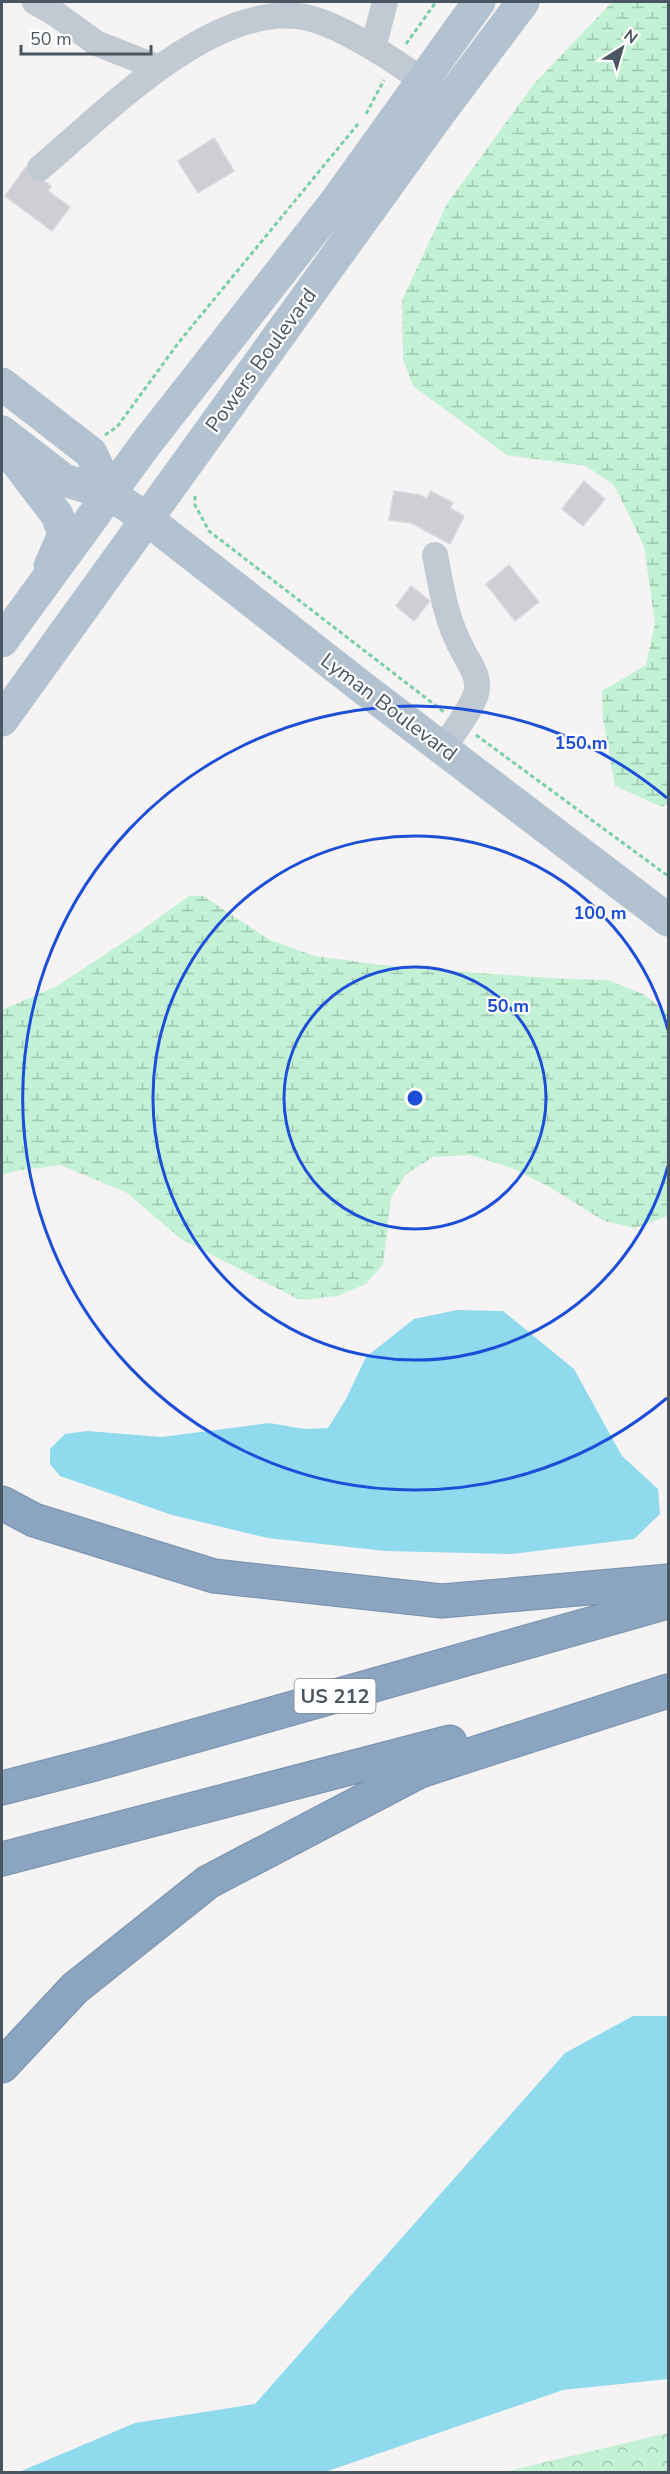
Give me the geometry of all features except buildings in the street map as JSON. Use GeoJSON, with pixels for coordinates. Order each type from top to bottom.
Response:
{"type":"FeatureCollection","features":[{"type":"Feature","properties":{"kind":"highway"},"geometry":{"type":"LineString","coordinates":[[2,1503],[34,1520],[214,1576],[442,1602],[669,1581]]}},
{"type":"Feature","properties":{"kind":"highway","name":"US 212"},"geometry":{"type":"LineString","coordinates":[[2,1788],[106,1761],[669,1602]]}},
{"type":"Feature","properties":{"kind":"highway"},"geometry":{"type":"LineString","coordinates":[[2,1859],[669,1684]]}},
{"type":"Feature","properties":{"kind":"highway"},"geometry":{"type":"LineString","coordinates":[[2,2066],[75,1988],[208,1882],[420,1771],[669,1691]]}},
{"type":"Feature","properties":{"kind":"main road","name":"Powers Boulevard"},"geometry":{"type":"LineString","coordinates":[[2,641],[145,445],[334,204],[479,2]]}},
{"type":"Feature","properties":{"kind":"main road","name":"Powers Boulevard"},"geometry":{"type":"LineString","coordinates":[[2,720],[449,100],[523,2]]}},
{"type":"Feature","properties":{"kind":"main road"},"geometry":{"type":"LineString","coordinates":[[2,384],[91,453],[110,494]]}},
{"type":"Feature","properties":{"kind":"main road","name":"Lyman Boulevard"},"geometry":{"type":"LineString","coordinates":[[2,432],[64,480],[110,494],[147,519],[451,736],[669,920]]}},
{"type":"Feature","properties":{"kind":"main road"},"geometry":{"type":"LineString","coordinates":[[2,443],[42,492],[57,515],[64,534],[59,549],[36,594]]}},
{"type":"Feature","properties":{"kind":"street"},"geometry":{"type":"LineString","coordinates":[[35,2],[57,14],[96,44],[159,68]]}},
{"type":"Feature","properties":{"kind":"street"},"geometry":{"type":"LineString","coordinates":[[383,54],[385,2]]}},
{"type":"Feature","properties":{"kind":"street"},"geometry":{"type":"LineString","coordinates":[[40,168],[159,68],[209,38],[241,24],[270,16],[299,16],[323,22],[383,54],[449,100]]}},
{"type":"Feature","properties":{"kind":"street"},"geometry":{"type":"LineString","coordinates":[[435,555],[452,633],[477,678],[476,696],[451,736]]}},
{"type":"Feature","properties":{"kind":"path"},"geometry":{"type":"LineString","coordinates":[[98,435],[108,434],[117,427],[180,342],[358,124],[383,54],[436,2]]}},
{"type":"Feature","properties":{"kind":"path"},"geometry":{"type":"LineString","coordinates":[[194,487],[195,505],[209,531],[451,736],[669,876]]}},
{"type":"Feature","properties":{"kind":"green space"},"geometry":{"type":"Polygon","coordinates":[[[612,2],[668,2],[668,803],[662,807],[615,786],[603,719],[602,691],[646,665],[655,623],[644,546],[614,485],[586,466],[507,455],[413,386],[403,359],[402,300],[447,204],[534,84],[612,2]]]}},
{"type":"Feature","properties":{"kind":"green space"},"geometry":{"type":"Polygon","coordinates":[[[189,896],[203,896],[270,940],[314,956],[406,968],[607,980],[643,994],[668,1013],[668,1216],[635,1228],[604,1221],[553,1189],[512,1168],[470,1155],[433,1157],[406,1174],[391,1198],[383,1264],[366,1284],[337,1296],[300,1300],[181,1239],[127,1193],[61,1165],[2,1175],[2,1010],[57,986],[189,896]]]}},
{"type":"Feature","properties":{"kind":"green space"},"geometry":{"type":"Polygon","coordinates":[[[668,2433],[668,2472],[504,2472],[668,2433]]]}},
{"type":"Feature","properties":{"kind":"water"},"geometry":{"type":"Polygon","coordinates":[[[457,1310],[503,1311],[574,1369],[622,1456],[658,1489],[660,1514],[634,1539],[512,1554],[385,1551],[268,1538],[172,1515],[60,1476],[50,1464],[50,1449],[65,1434],[87,1431],[162,1437],[269,1423],[305,1429],[328,1428],[346,1399],[366,1357],[414,1319],[457,1310]]]}},
{"type":"Feature","properties":{"kind":"water"},"geometry":{"type":"Polygon","coordinates":[[[633,2016],[668,2016],[668,2379],[563,2390],[325,2472],[19,2472],[135,2423],[255,2404],[565,2053],[633,2016]]]}}]}
